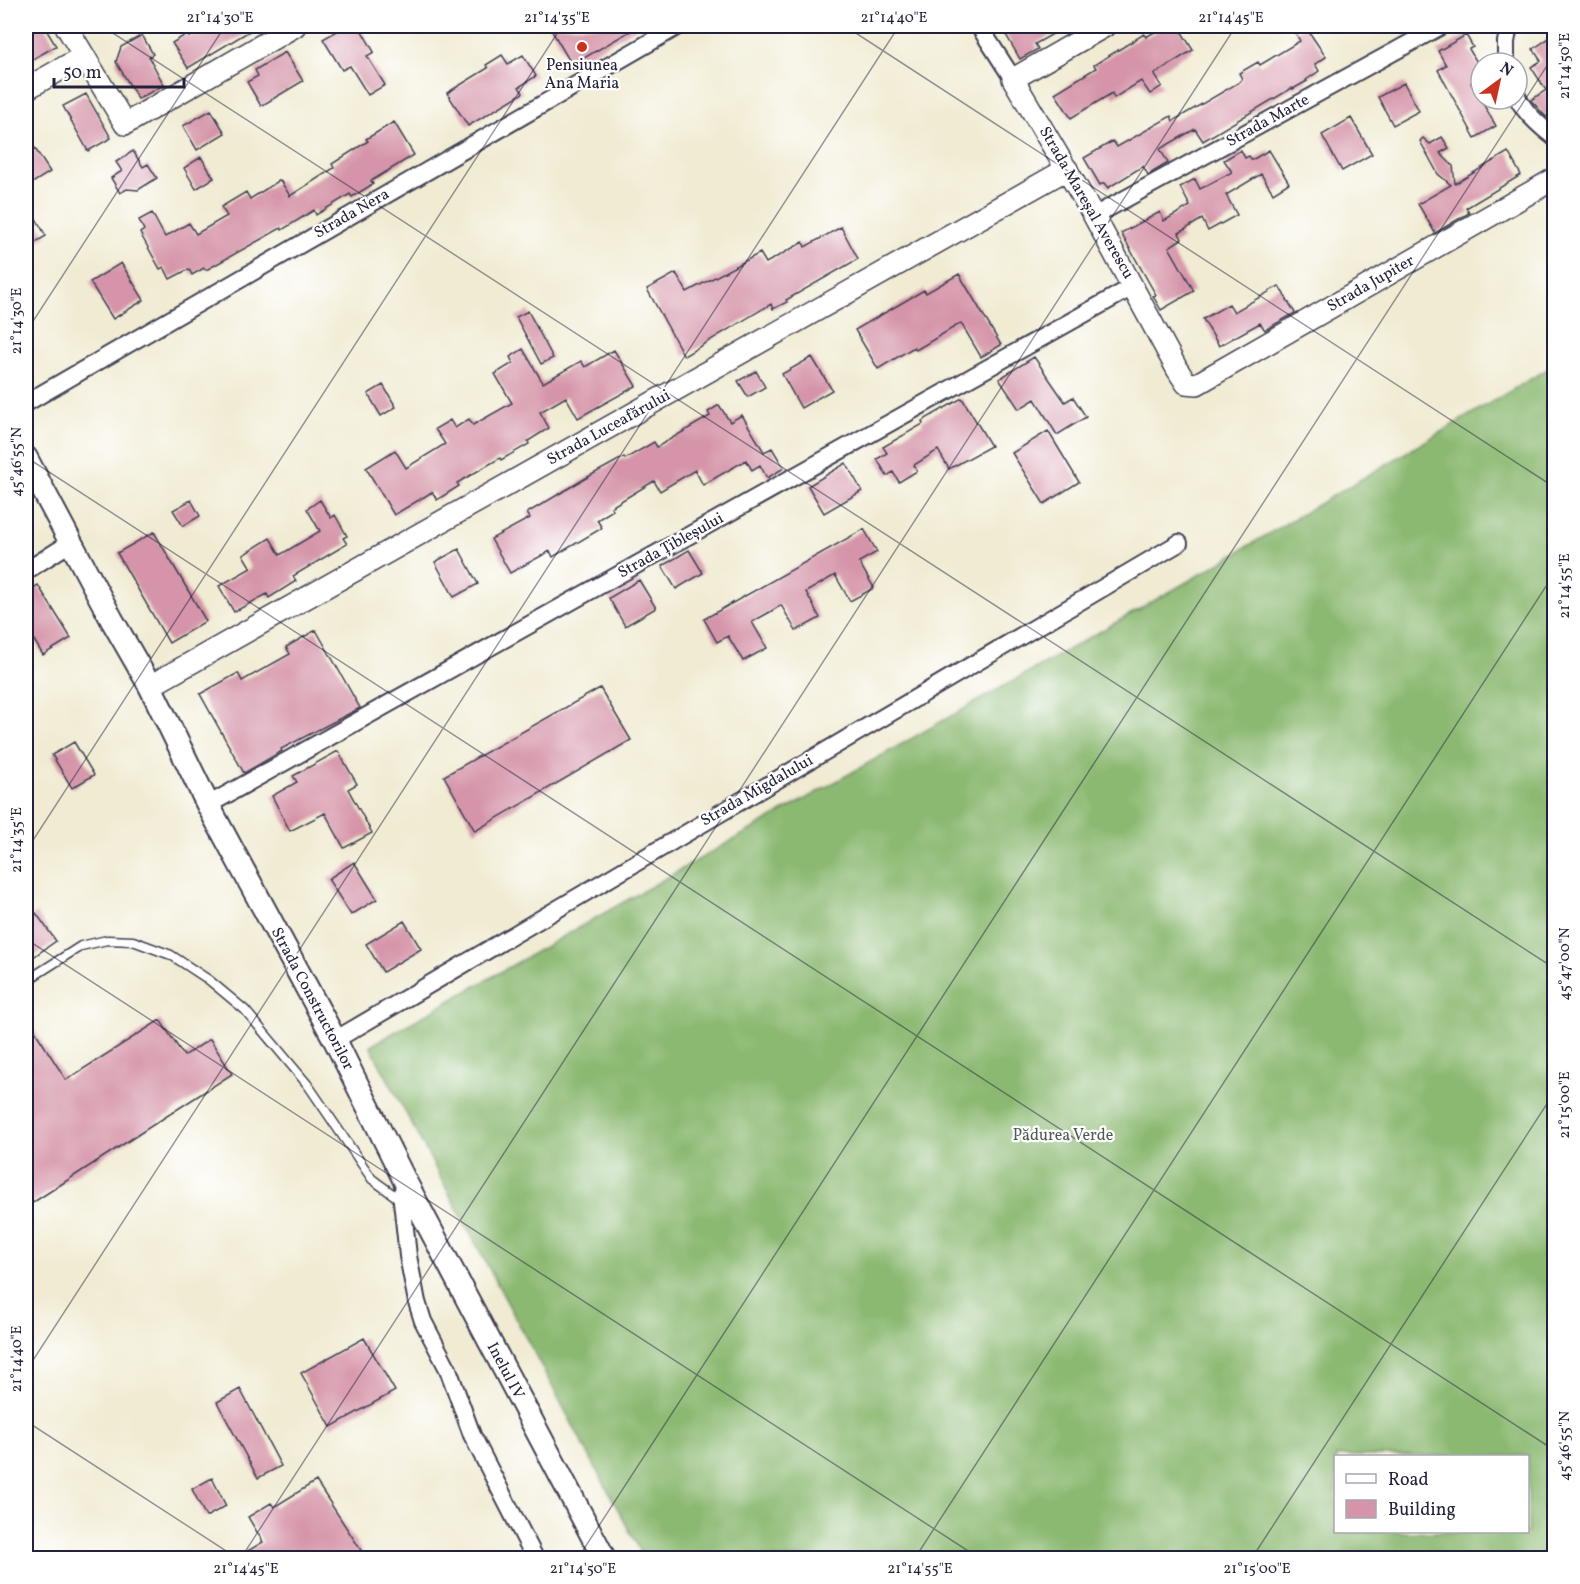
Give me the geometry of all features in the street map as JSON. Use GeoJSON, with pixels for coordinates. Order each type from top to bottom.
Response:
{"type":"FeatureCollection","features":[{"type":"Feature","properties":{"kind":"main road","name":"Strada Constructorilor"},"geometry":{"type":"LineString","coordinates":[[26,458],[70,543],[150,686],[208,805],[334,1040],[404,1192]]}},
{"type":"Feature","properties":{"kind":"main road","name":"Inelul IV"},"geometry":{"type":"LineString","coordinates":[[404,1192],[604,1558]]}},
{"type":"Feature","properties":{"kind":"street"},"geometry":{"type":"LineString","coordinates":[[66,26],[125,124],[295,26]]}},
{"type":"Feature","properties":{"kind":"street","name":"Strada Nera"},"geometry":{"type":"LineString","coordinates":[[26,403],[678,26]]}},
{"type":"Feature","properties":{"kind":"street","name":"Strada Mareșal Averescu"},"geometry":{"type":"LineString","coordinates":[[979,26],[1067,169],[1186,383]]}},
{"type":"Feature","properties":{"kind":"street"},"geometry":{"type":"LineString","coordinates":[[1013,79],[1105,26]]}},
{"type":"Feature","properties":{"kind":"street","name":"Strada Marte"},"geometry":{"type":"LineString","coordinates":[[1094,216],[1441,26]]}},
{"type":"Feature","properties":{"kind":"street"},"geometry":{"type":"LineString","coordinates":[[1506,51],[1509,26]]}},
{"type":"Feature","properties":{"kind":"street"},"geometry":{"type":"LineString","coordinates":[[26,89],[84,56]]}},
{"type":"Feature","properties":{"kind":"street"},"geometry":{"type":"LineString","coordinates":[[1528,111],[1554,137]]}},
{"type":"Feature","properties":{"kind":"street","name":"Strada Luceafărului"},"geometry":{"type":"LineString","coordinates":[[150,686],[1067,169]]}},
{"type":"Feature","properties":{"kind":"street","name":"Strada Jupiter"},"geometry":{"type":"LineString","coordinates":[[1186,383],[1197,384],[1554,179]]}},
{"type":"Feature","properties":{"kind":"street","name":"Strada Țibleșului"},"geometry":{"type":"LineString","coordinates":[[208,805],[1134,286]]}},
{"type":"Feature","properties":{"kind":"street"},"geometry":{"type":"LineString","coordinates":[[26,571],[70,543]]}},
{"type":"Feature","properties":{"kind":"street","name":"Strada Migdalului"},"geometry":{"type":"LineString","coordinates":[[334,1040],[1179,543]]}},
{"type":"Feature","properties":{"kind":"street","name":"Strada Constructorilor"},"geometry":{"type":"LineString","coordinates":[[404,1192],[410,1267],[423,1320],[448,1369],[472,1435],[535,1558]]}},
{"type":"Feature","properties":{"kind":"lane"},"geometry":{"type":"LineString","coordinates":[[26,981],[81,946],[107,940],[133,940],[171,955],[209,980],[245,1010],[308,1085],[372,1179],[404,1192]]}},
{"type":"Feature","properties":{"kind":"green space","name":"Pădurea Verde"},"geometry":{"type":"Polygon","coordinates":[[[1554,365],[1554,1558],[644,1558],[370,1046],[1187,582],[1554,365]]]}},
{"type":"Feature","properties":{"kind":"building"},"geometry":{"type":"Polygon","coordinates":[[[26,26],[44,26],[56,46],[26,63],[26,26]]]}},
{"type":"Feature","properties":{"kind":"building"},"geometry":{"type":"Polygon","coordinates":[[[209,26],[258,26],[188,68],[172,43],[187,34],[189,37],[209,26]]]}},
{"type":"Feature","properties":{"kind":"building"},"geometry":{"type":"Polygon","coordinates":[[[346,26],[359,26],[374,52],[367,56],[385,85],[368,95],[350,66],[342,70],[323,39],[346,26]]]}},
{"type":"Feature","properties":{"kind":"building","name":"Pensiunea Ana Maria"},"geometry":{"type":"Polygon","coordinates":[[[549,26],[639,26],[572,65],[549,26]]]}},
{"type":"Feature","properties":{"kind":"building"},"geometry":{"type":"Polygon","coordinates":[[[1001,26],[1067,26],[1035,44],[1038,49],[1020,59],[1001,26]]]}},
{"type":"Feature","properties":{"kind":"building"},"geometry":{"type":"Polygon","coordinates":[[[1165,26],[1178,26],[1193,50],[1154,74],[1162,86],[1150,94],[1141,81],[1114,98],[1112,93],[1071,118],[1055,93],[1096,68],[1094,65],[1144,34],[1146,37],[1165,26]]]}},
{"type":"Feature","properties":{"kind":"building"},"geometry":{"type":"Polygon","coordinates":[[[1305,26],[1326,57],[1315,64],[1319,71],[1307,81],[1203,141],[1195,129],[1160,149],[1168,163],[1148,175],[1143,166],[1108,188],[1104,183],[1100,185],[1084,158],[1113,141],[1117,147],[1171,116],[1173,121],[1238,83],[1242,79],[1239,73],[1258,62],[1260,65],[1300,41],[1295,32],[1305,26]]]}},
{"type":"Feature","properties":{"kind":"building"},"geometry":{"type":"Polygon","coordinates":[[[142,35],[153,54],[149,57],[164,85],[138,99],[116,62],[121,47],[142,35]]]}},
{"type":"Feature","properties":{"kind":"building"},"geometry":{"type":"Polygon","coordinates":[[[1466,35],[1473,47],[1469,49],[1469,111],[1487,111],[1496,126],[1475,138],[1438,70],[1446,65],[1438,51],[1466,35]]]}},
{"type":"Feature","properties":{"kind":"building"},"geometry":{"type":"Polygon","coordinates":[[[1554,35],[1554,112],[1546,117],[1531,100],[1546,90],[1531,67],[1541,61],[1533,49],[1554,35]]]}},
{"type":"Feature","properties":{"kind":"building"},"geometry":{"type":"Polygon","coordinates":[[[285,52],[303,81],[261,106],[247,82],[258,76],[255,70],[285,52]]]}},
{"type":"Feature","properties":{"kind":"building"},"geometry":{"type":"Polygon","coordinates":[[[502,55],[508,64],[523,55],[536,76],[519,87],[523,93],[468,126],[447,93],[488,68],[486,65],[502,55]]]}},
{"type":"Feature","properties":{"kind":"building"},"geometry":{"type":"Polygon","coordinates":[[[1404,83],[1419,111],[1393,125],[1378,97],[1404,83]]]}},
{"type":"Feature","properties":{"kind":"building"},"geometry":{"type":"Polygon","coordinates":[[[86,94],[111,138],[88,151],[63,106],[86,94]]]}},
{"type":"Feature","properties":{"kind":"building"},"geometry":{"type":"Polygon","coordinates":[[[211,110],[225,133],[197,150],[183,126],[211,110]]]}},
{"type":"Feature","properties":{"kind":"building"},"geometry":{"type":"Polygon","coordinates":[[[1351,118],[1372,154],[1342,171],[1322,135],[1351,118]]]}},
{"type":"Feature","properties":{"kind":"building"},"geometry":{"type":"Polygon","coordinates":[[[394,122],[414,155],[371,181],[373,184],[352,197],[350,194],[316,215],[314,210],[282,230],[281,228],[206,270],[204,268],[192,275],[189,269],[170,279],[164,267],[160,269],[140,233],[144,230],[139,220],[152,213],[165,237],[189,223],[196,234],[227,216],[221,207],[246,192],[250,199],[280,180],[290,196],[334,168],[332,164],[394,122]]]}},
{"type":"Feature","properties":{"kind":"building"},"geometry":{"type":"Polygon","coordinates":[[[1442,137],[1449,148],[1440,153],[1453,166],[1455,184],[1508,152],[1521,175],[1466,208],[1469,213],[1435,233],[1418,204],[1451,185],[1438,174],[1420,141],[1423,138],[1430,144],[1442,137]]]}},
{"type":"Feature","properties":{"kind":"building"},"geometry":{"type":"Polygon","coordinates":[[[34,147],[50,172],[26,187],[26,153],[34,147]]]}},
{"type":"Feature","properties":{"kind":"building"},"geometry":{"type":"Polygon","coordinates":[[[1241,150],[1245,158],[1249,156],[1252,160],[1269,150],[1289,183],[1273,193],[1261,174],[1226,195],[1237,215],[1208,231],[1202,219],[1179,233],[1182,239],[1169,247],[1194,291],[1161,310],[1153,296],[1156,295],[1121,233],[1160,212],[1164,221],[1190,206],[1180,187],[1195,179],[1200,189],[1232,172],[1224,160],[1241,150]]]}},
{"type":"Feature","properties":{"kind":"building"},"geometry":{"type":"Polygon","coordinates":[[[133,151],[143,167],[148,164],[157,178],[138,190],[127,189],[120,193],[111,178],[122,171],[116,162],[133,151]]]}},
{"type":"Feature","properties":{"kind":"building"},"geometry":{"type":"Polygon","coordinates":[[[201,157],[214,178],[196,189],[184,168],[201,157]]]}},
{"type":"Feature","properties":{"kind":"building"},"geometry":{"type":"Polygon","coordinates":[[[26,201],[46,236],[26,248],[26,201]]]}},
{"type":"Feature","properties":{"kind":"building"},"geometry":{"type":"Polygon","coordinates":[[[841,227],[858,259],[786,300],[787,302],[773,309],[771,304],[684,356],[647,289],[676,273],[687,292],[760,253],[766,263],[803,242],[805,247],[841,227]]]}},
{"type":"Feature","properties":{"kind":"building"},"geometry":{"type":"Polygon","coordinates":[[[121,263],[144,300],[113,319],[90,282],[121,263]]]}},
{"type":"Feature","properties":{"kind":"building"},"geometry":{"type":"Polygon","coordinates":[[[959,274],[1001,345],[981,357],[961,323],[916,350],[914,347],[878,369],[855,330],[924,290],[926,293],[959,274]]]}},
{"type":"Feature","properties":{"kind":"building"},"geometry":{"type":"Polygon","coordinates":[[[1279,286],[1295,313],[1265,330],[1260,323],[1219,346],[1203,319],[1229,304],[1234,312],[1279,286]]]}},
{"type":"Feature","properties":{"kind":"building"},"geometry":{"type":"Polygon","coordinates":[[[528,311],[553,358],[541,364],[516,317],[528,311]]]}},
{"type":"Feature","properties":{"kind":"building"},"geometry":{"type":"Polygon","coordinates":[[[523,349],[543,383],[581,361],[585,367],[614,350],[636,386],[578,418],[566,397],[540,412],[549,428],[528,441],[529,444],[457,483],[459,486],[437,500],[432,492],[394,515],[366,468],[395,450],[406,468],[445,444],[435,429],[450,420],[455,428],[469,419],[473,425],[512,403],[495,374],[513,363],[510,357],[523,349]]]}},
{"type":"Feature","properties":{"kind":"building"},"geometry":{"type":"Polygon","coordinates":[[[812,357],[832,390],[801,408],[782,374],[812,357]]]}},
{"type":"Feature","properties":{"kind":"building"},"geometry":{"type":"Polygon","coordinates":[[[1034,357],[1065,402],[1073,397],[1086,417],[1057,435],[1035,399],[1019,409],[999,379],[1034,357]]]}},
{"type":"Feature","properties":{"kind":"building"},"geometry":{"type":"Polygon","coordinates":[[[756,371],[765,387],[748,397],[738,381],[756,371]]]}},
{"type":"Feature","properties":{"kind":"building"},"geometry":{"type":"Polygon","coordinates":[[[383,385],[396,407],[381,416],[368,394],[383,385]]]}},
{"type":"Feature","properties":{"kind":"building"},"geometry":{"type":"Polygon","coordinates":[[[962,398],[991,446],[949,469],[938,450],[914,465],[917,471],[899,482],[893,472],[887,476],[877,459],[887,453],[883,447],[962,398]]]}},
{"type":"Feature","properties":{"kind":"building"},"geometry":{"type":"Polygon","coordinates":[[[719,405],[730,422],[742,415],[764,452],[772,448],[784,468],[767,478],[760,465],[752,470],[746,460],[703,485],[695,470],[660,491],[654,481],[611,507],[613,510],[597,520],[602,528],[553,557],[550,551],[510,573],[491,539],[530,518],[527,513],[586,478],[654,442],[657,447],[710,416],[708,412],[719,405]]]}},
{"type":"Feature","properties":{"kind":"building"},"geometry":{"type":"Polygon","coordinates":[[[1048,431],[1079,482],[1044,504],[1012,453],[1048,431]]]}},
{"type":"Feature","properties":{"kind":"building"},"geometry":{"type":"Polygon","coordinates":[[[846,463],[862,491],[824,513],[808,486],[846,463]]]}},
{"type":"Feature","properties":{"kind":"building"},"geometry":{"type":"Polygon","coordinates":[[[191,500],[200,516],[183,526],[173,510],[191,500]]]}},
{"type":"Feature","properties":{"kind":"building"},"geometry":{"type":"Polygon","coordinates":[[[320,500],[331,518],[335,515],[347,536],[343,538],[347,544],[293,576],[296,581],[269,598],[267,594],[234,612],[219,586],[251,568],[243,555],[270,538],[280,555],[320,531],[307,509],[320,500]]]}},
{"type":"Feature","properties":{"kind":"building"},"geometry":{"type":"Polygon","coordinates":[[[864,529],[877,552],[859,562],[874,588],[850,601],[835,575],[806,592],[820,618],[796,631],[781,605],[752,622],[767,648],[743,661],[728,636],[717,642],[704,619],[864,529]]]}},
{"type":"Feature","properties":{"kind":"building"},"geometry":{"type":"Polygon","coordinates":[[[154,532],[206,621],[169,643],[117,553],[154,532]]]}},
{"type":"Feature","properties":{"kind":"building"},"geometry":{"type":"Polygon","coordinates":[[[459,549],[478,584],[454,597],[435,562],[459,549]]]}},
{"type":"Feature","properties":{"kind":"building"},"geometry":{"type":"Polygon","coordinates":[[[689,550],[703,573],[676,589],[662,566],[689,550]]]}},
{"type":"Feature","properties":{"kind":"building"},"geometry":{"type":"Polygon","coordinates":[[[639,580],[656,608],[625,626],[609,598],[639,580]]]}},
{"type":"Feature","properties":{"kind":"building"},"geometry":{"type":"Polygon","coordinates":[[[38,585],[71,638],[43,655],[26,627],[26,593],[38,585]]]}},
{"type":"Feature","properties":{"kind":"building"},"geometry":{"type":"Polygon","coordinates":[[[316,630],[360,708],[281,749],[282,751],[244,773],[200,694],[238,673],[242,681],[290,654],[286,647],[316,630]]]}},
{"type":"Feature","properties":{"kind":"building"},"geometry":{"type":"Polygon","coordinates":[[[600,688],[631,740],[475,831],[444,776],[600,688]]]}},
{"type":"Feature","properties":{"kind":"building"},"geometry":{"type":"Polygon","coordinates":[[[74,742],[94,775],[72,788],[52,755],[74,742]]]}},
{"type":"Feature","properties":{"kind":"building"},"geometry":{"type":"Polygon","coordinates":[[[338,751],[357,784],[348,789],[372,833],[344,848],[325,813],[290,831],[272,796],[297,782],[293,776],[338,751]]]}},
{"type":"Feature","properties":{"kind":"building"},"geometry":{"type":"Polygon","coordinates":[[[354,862],[377,899],[351,915],[328,879],[354,862]]]}},
{"type":"Feature","properties":{"kind":"building"},"geometry":{"type":"Polygon","coordinates":[[[36,913],[56,941],[26,962],[26,920],[36,913]]]}},
{"type":"Feature","properties":{"kind":"building"},"geometry":{"type":"Polygon","coordinates":[[[404,921],[421,949],[383,972],[366,944],[404,921]]]}},
{"type":"Feature","properties":{"kind":"building"},"geometry":{"type":"Polygon","coordinates":[[[26,1017],[66,1080],[160,1020],[184,1056],[210,1039],[232,1074],[26,1207],[26,1017]]]}},
{"type":"Feature","properties":{"kind":"building"},"geometry":{"type":"Polygon","coordinates":[[[364,1338],[395,1391],[331,1427],[301,1373],[364,1338]]]}},
{"type":"Feature","properties":{"kind":"building"},"geometry":{"type":"Polygon","coordinates":[[[240,1389],[281,1466],[258,1478],[217,1402],[240,1389]]]}},
{"type":"Feature","properties":{"kind":"building"},"geometry":{"type":"Polygon","coordinates":[[[212,1478],[226,1506],[206,1517],[192,1489],[212,1478]]]}},
{"type":"Feature","properties":{"kind":"building"},"geometry":{"type":"Polygon","coordinates":[[[316,1481],[366,1558],[236,1558],[263,1542],[248,1517],[271,1503],[274,1507],[316,1481]]]}},
{"type":"Feature","properties":{"kind":"place","name":"Pensiunea Ana Maria"},"geometry":{"type":"Point","coordinates":[582,47]}}]}
